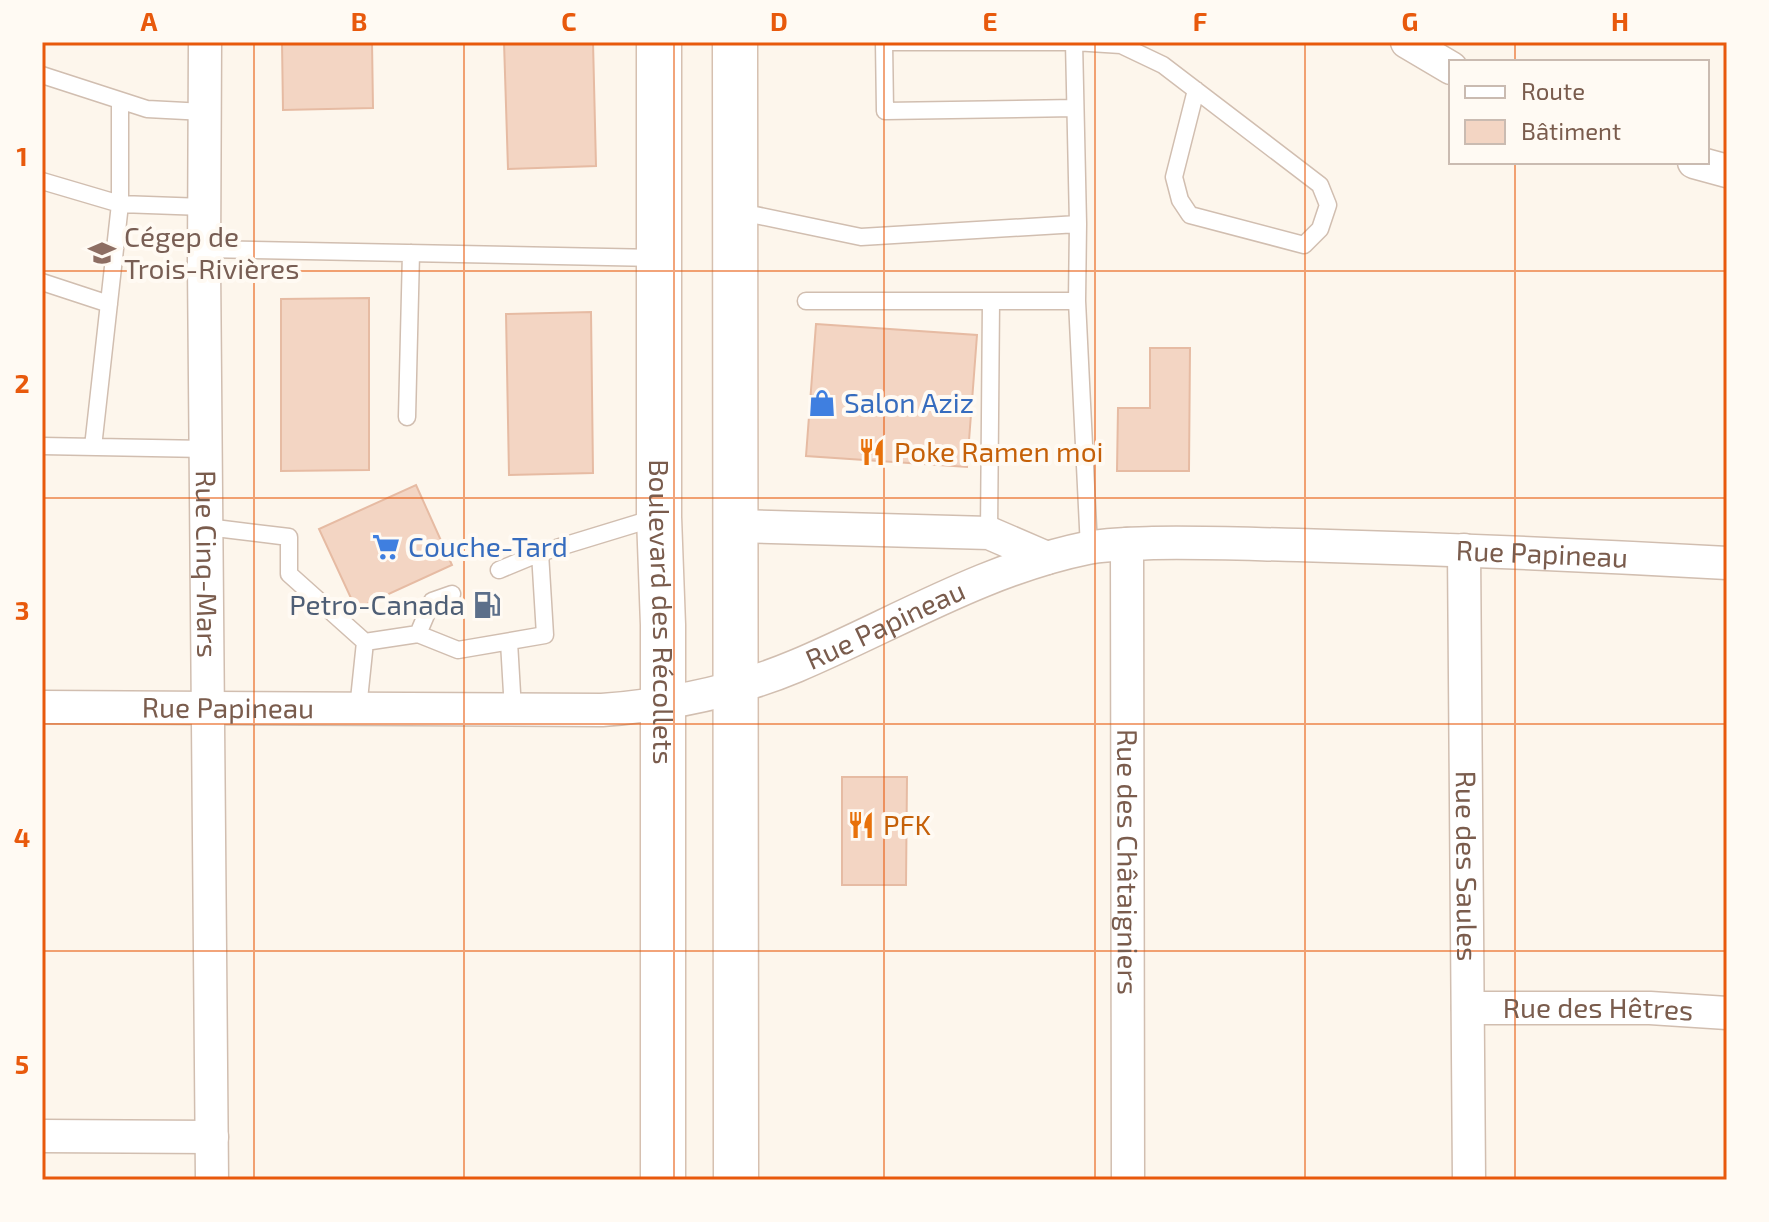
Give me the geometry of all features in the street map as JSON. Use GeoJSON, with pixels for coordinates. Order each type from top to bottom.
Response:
{"type":"FeatureCollection","features":[{"type":"Feature","properties":{"kind":"main road","name":"Boulevard des Récollets"},"geometry":{"type":"LineString","coordinates":[[659,42],[663,1180]]}},
{"type":"Feature","properties":{"kind":"main road"},"geometry":{"type":"LineString","coordinates":[[735,42],[736,1180]]}},
{"type":"Feature","properties":{"kind":"street","name":"Rue Cinq-Mars"},"geometry":{"type":"LineString","coordinates":[[205,42],[212,1180]]}},
{"type":"Feature","properties":{"kind":"street"},"geometry":{"type":"LineString","coordinates":[[1410,43],[1449,67]]}},
{"type":"Feature","properties":{"kind":"street"},"geometry":{"type":"LineString","coordinates":[[1701,164],[1727,171]]}},
{"type":"Feature","properties":{"kind":"street"},"geometry":{"type":"LineString","coordinates":[[735,526],[989,533],[1047,558]]}},
{"type":"Feature","properties":{"kind":"street","name":"Rue Papineau"},"geometry":{"type":"LineString","coordinates":[[42,707],[602,710],[662,705],[736,687],[793,667],[957,593],[1047,558],[1089,548],[1127,544],[1192,542],[1464,550],[1727,563]]}},
{"type":"Feature","properties":{"kind":"street","name":"Rue des Châtaigniers"},"geometry":{"type":"LineString","coordinates":[[1127,544],[1128,1180]]}},
{"type":"Feature","properties":{"kind":"street","name":"Rue des Saules"},"geometry":{"type":"LineString","coordinates":[[1464,550],[1469,1180]]}},
{"type":"Feature","properties":{"kind":"street","name":"Rue des Hêtres"},"geometry":{"type":"LineString","coordinates":[[1468,1008],[1650,1008],[1727,1013]]}},
{"type":"Feature","properties":{"kind":"street"},"geometry":{"type":"LineString","coordinates":[[42,1136],[212,1137]]}},
{"type":"Feature","properties":{"kind":"lane"},"geometry":{"type":"LineString","coordinates":[[1075,108],[885,111],[884,42],[1074,42],[1121,45],[1163,65],[1196,90],[1320,185],[1328,205],[1320,229],[1304,245],[1190,215],[1180,200],[1174,177],[1196,90]]}},
{"type":"Feature","properties":{"kind":"lane"},"geometry":{"type":"LineString","coordinates":[[1074,42],[1077,301],[1089,548]]}},
{"type":"Feature","properties":{"kind":"lane"},"geometry":{"type":"LineString","coordinates":[[42,75],[147,109],[205,112]]}},
{"type":"Feature","properties":{"kind":"lane"},"geometry":{"type":"LineString","coordinates":[[93,447],[120,204],[120,101]]}},
{"type":"Feature","properties":{"kind":"lane"},"geometry":{"type":"LineString","coordinates":[[42,181],[120,204],[204,207]]}},
{"type":"Feature","properties":{"kind":"lane"},"geometry":{"type":"LineString","coordinates":[[734,211],[861,237],[1078,224]]}},
{"type":"Feature","properties":{"kind":"lane"},"geometry":{"type":"LineString","coordinates":[[204,249],[659,258]]}},
{"type":"Feature","properties":{"kind":"lane"},"geometry":{"type":"LineString","coordinates":[[407,417],[411,253]]}},
{"type":"Feature","properties":{"kind":"lane"},"geometry":{"type":"LineString","coordinates":[[42,282],[109,304]]}},
{"type":"Feature","properties":{"kind":"lane"},"geometry":{"type":"LineString","coordinates":[[806,301],[1077,301]]}},
{"type":"Feature","properties":{"kind":"lane"},"geometry":{"type":"LineString","coordinates":[[989,533],[991,301]]}},
{"type":"Feature","properties":{"kind":"lane"},"geometry":{"type":"LineString","coordinates":[[42,446],[206,449]]}},
{"type":"Feature","properties":{"kind":"lane"},"geometry":{"type":"LineString","coordinates":[[499,570],[540,553],[659,517]]}},
{"type":"Feature","properties":{"kind":"lane"},"geometry":{"type":"LineString","coordinates":[[207,527],[289,537],[289,574],[365,642]]}},
{"type":"Feature","properties":{"kind":"lane"},"geometry":{"type":"LineString","coordinates":[[365,642],[418,634],[458,650],[545,635],[540,553]]}},
{"type":"Feature","properties":{"kind":"lane"},"geometry":{"type":"LineString","coordinates":[[418,634],[432,601],[452,594]]}},
{"type":"Feature","properties":{"kind":"lane"},"geometry":{"type":"LineString","coordinates":[[358,709],[365,642]]}},
{"type":"Feature","properties":{"kind":"lane"},"geometry":{"type":"LineString","coordinates":[[509,642],[513,710]]}},
{"type":"Feature","properties":{"kind":"building"},"geometry":{"type":"Polygon","coordinates":[[[282,42],[372,42],[373,108],[283,110],[282,42]]]}},
{"type":"Feature","properties":{"kind":"building"},"geometry":{"type":"Polygon","coordinates":[[[504,42],[593,42],[596,166],[508,169],[504,42]]]}},
{"type":"Feature","properties":{"kind":"building"},"geometry":{"type":"Polygon","coordinates":[[[369,298],[369,470],[281,471],[281,299],[369,298]]]}},
{"type":"Feature","properties":{"kind":"building"},"geometry":{"type":"Polygon","coordinates":[[[591,312],[593,473],[509,475],[506,314],[591,312]]]}},
{"type":"Feature","properties":{"kind":"building"},"geometry":{"type":"Polygon","coordinates":[[[816,324],[977,335],[967,467],[806,456],[816,324]]]}},
{"type":"Feature","properties":{"kind":"building"},"geometry":{"type":"Polygon","coordinates":[[[1150,348],[1190,348],[1189,471],[1117,471],[1118,408],[1150,408],[1150,348]]]}},
{"type":"Feature","properties":{"kind":"building","name":"Couche-Tard"},"geometry":{"type":"Polygon","coordinates":[[[416,485],[452,565],[356,609],[319,529],[416,485]]]}},
{"type":"Feature","properties":{"kind":"building"},"geometry":{"type":"Polygon","coordinates":[[[842,777],[907,777],[906,885],[842,885],[842,777]]]}},
{"type":"Feature","properties":{"kind":"place","name":"Cégep de Trois-Rivières"},"geometry":{"type":"Point","coordinates":[102,253]}},
{"type":"Feature","properties":{"kind":"place","name":"Salon Aziz"},"geometry":{"type":"Point","coordinates":[822,403]}},
{"type":"Feature","properties":{"kind":"place","name":"Poke Ramen moi"},"geometry":{"type":"Point","coordinates":[872,452]}},
{"type":"Feature","properties":{"kind":"place","name":"Couche-Tard"},"geometry":{"type":"Point","coordinates":[386,547]}},
{"type":"Feature","properties":{"kind":"place","name":"Petro-Canada"},"geometry":{"type":"Point","coordinates":[487,605]}},
{"type":"Feature","properties":{"kind":"place","name":"PFK"},"geometry":{"type":"Point","coordinates":[861,825]}}]}
